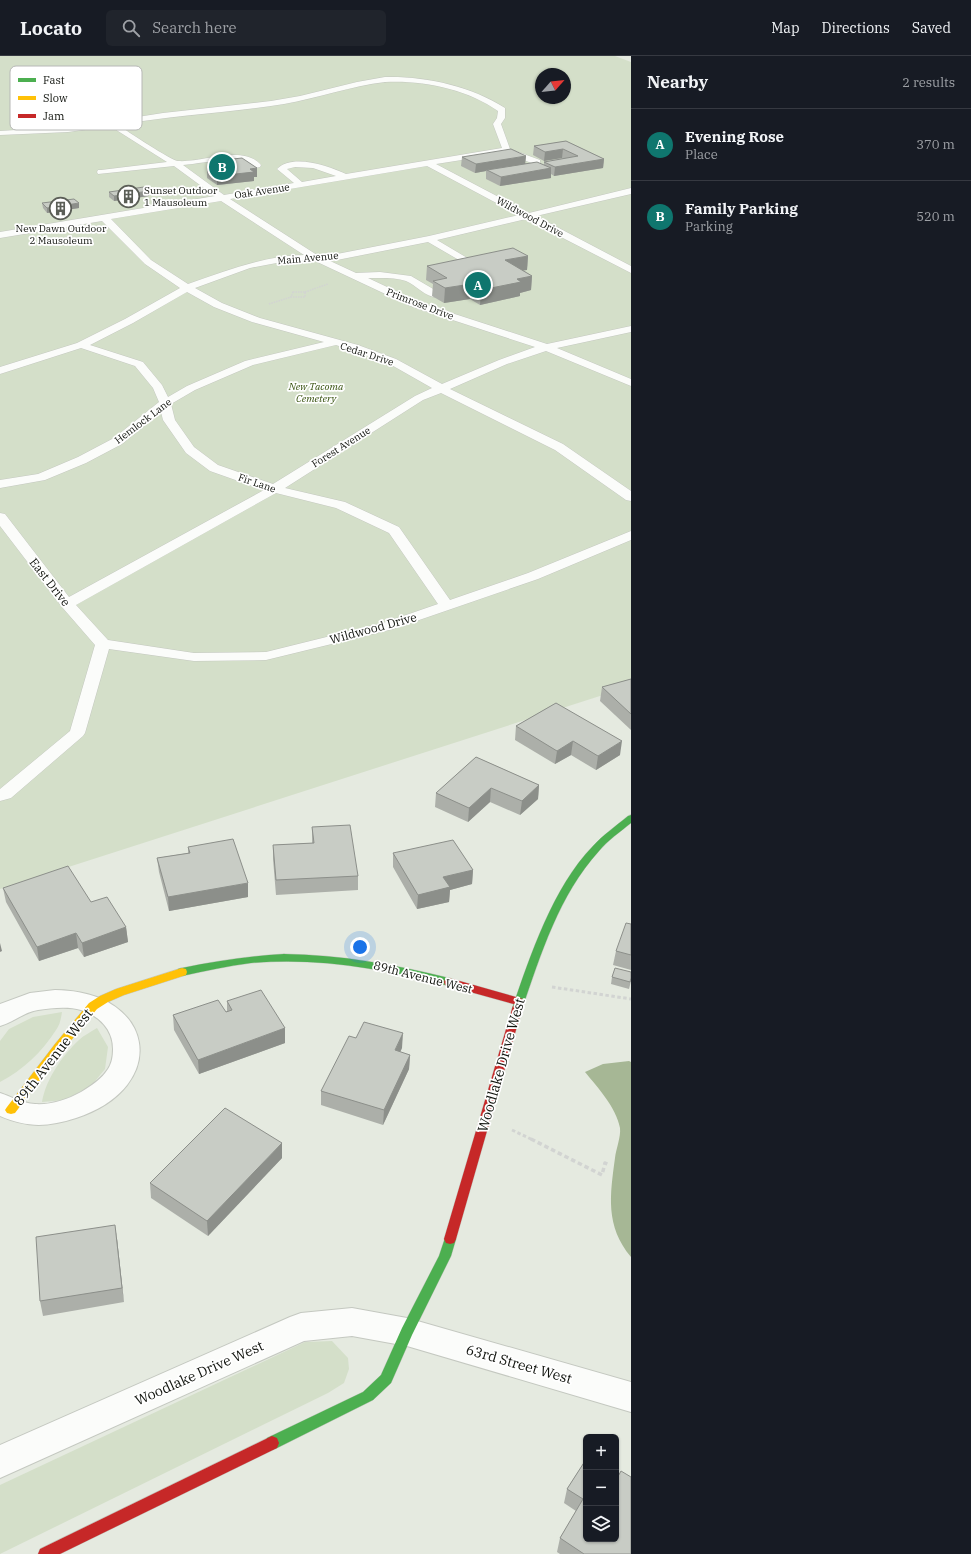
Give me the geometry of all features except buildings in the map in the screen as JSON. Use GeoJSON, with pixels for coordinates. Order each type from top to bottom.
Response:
{"type":"FeatureCollection","features":[{"type":"Feature","properties":{"kind":"street","name":"Woodlake Drive West"},"geometry":{"type":"LineString","coordinates":[[45,1554],[368,1396],[386,1379],[407,1332],[445,1256],[519,1002],[539,946],[572,880],[596,848],[631,818]]}},
{"type":"Feature","properties":{"kind":"street","name":"89th Avenue West"},"geometry":{"type":"LineString","coordinates":[[0,1017],[25,1004],[49,998],[73,999],[94,1005],[112,1016],[124,1032],[128,1050],[122,1070],[109,1088],[89,1103],[63,1112],[36,1115],[5,1107],[94,1005],[116,994],[166,976],[226,962],[276,957],[331,957],[382,965],[450,982],[519,1002]]}},
{"type":"Feature","properties":{"kind":"street","name":"Woodlake Drive West"},"geometry":{"type":"LineString","coordinates":[[0,1462],[301,1327],[352,1322],[407,1332]]}},
{"type":"Feature","properties":{"kind":"street","name":"63rd Street West"},"geometry":{"type":"LineString","coordinates":[[407,1332],[631,1397]]}},
{"type":"Feature","properties":{"kind":"lane"},"geometry":{"type":"LineString","coordinates":[[142,118],[286,101],[385,79],[413,80],[456,90],[496,104],[502,110],[501,118],[497,124],[498,131],[507,150],[537,162]]}},
{"type":"Feature","properties":{"kind":"lane"},"geometry":{"type":"LineString","coordinates":[[0,133],[69,130]]}},
{"type":"Feature","properties":{"kind":"lane","name":"Primrose Drive"},"geometry":{"type":"LineString","coordinates":[[121,130],[176,164],[223,198],[314,258],[417,305],[546,347],[631,383]]}},
{"type":"Feature","properties":{"kind":"lane","name":"Oak Avenue"},"geometry":{"type":"LineString","coordinates":[[0,236],[507,150]]}},
{"type":"Feature","properties":{"kind":"lane"},"geometry":{"type":"LineString","coordinates":[[101,172],[238,157],[249,159],[257,165],[244,168]]}},
{"type":"Feature","properties":{"kind":"lane","name":"Wildwood Drive"},"geometry":{"type":"LineString","coordinates":[[429,164],[629,268]]}},
{"type":"Feature","properties":{"kind":"lane"},"geometry":{"type":"LineString","coordinates":[[301,185],[281,169],[292,165],[311,165],[331,170],[345,177]]}},
{"type":"Feature","properties":{"kind":"lane"},"geometry":{"type":"LineString","coordinates":[[193,176],[206,174]]}},
{"type":"Feature","properties":{"kind":"lane","name":"Main Avenue"},"geometry":{"type":"LineString","coordinates":[[0,371],[81,345],[129,321],[187,288],[248,266],[287,258],[337,256],[429,239],[631,191]]}},
{"type":"Feature","properties":{"kind":"lane","name":"Cedar Drive"},"geometry":{"type":"LineString","coordinates":[[104,218],[148,262],[187,288],[218,305],[333,343],[354,347],[392,361],[440,388],[559,447],[631,497]]}},
{"type":"Feature","properties":{"kind":"lane"},"geometry":{"type":"LineString","coordinates":[[429,239],[472,264]]}},
{"type":"Feature","properties":{"kind":"lane"},"geometry":{"type":"LineString","coordinates":[[354,276],[380,275],[408,278],[436,295]]}},
{"type":"Feature","properties":{"kind":"lane"},"geometry":{"type":"LineString","coordinates":[[455,306],[500,333]]}},
{"type":"Feature","properties":{"kind":"lane","name":"Forest Avenue"},"geometry":{"type":"LineString","coordinates":[[67,604],[274,489],[419,398],[503,362],[546,347],[631,330]]}},
{"type":"Feature","properties":{"kind":"lane","name":"Hemlock Lane"},"geometry":{"type":"LineString","coordinates":[[0,484],[41,477],[82,460],[118,441],[166,403],[191,388],[249,363],[333,343]]}},
{"type":"Feature","properties":{"kind":"lane","name":"Fir Lane"},"geometry":{"type":"LineString","coordinates":[[81,345],[139,364],[158,387],[166,403],[169,420],[190,450],[214,468],[274,489],[340,506],[394,530],[447,606]]}},
{"type":"Feature","properties":{"kind":"lane","name":"East Drive"},"geometry":{"type":"LineString","coordinates":[[0,517],[67,604],[103,644]]}},
{"type":"Feature","properties":{"kind":"lane","name":"Wildwood Drive"},"geometry":{"type":"LineString","coordinates":[[103,644],[194,657],[266,656],[388,626],[533,576],[631,535]]}},
{"type":"Feature","properties":{"kind":"lane"},"geometry":{"type":"LineString","coordinates":[[0,796],[5,794],[77,733],[103,644]]}},
{"type":"Feature","properties":{"kind":"path"},"geometry":{"type":"LineString","coordinates":[[305,292],[305,297],[291,296],[293,292],[305,292],[354,276]]}},
{"type":"Feature","properties":{"kind":"path"},"geometry":{"type":"LineString","coordinates":[[485,1117],[602,1175],[605,1163],[609,1166]]}},
{"type":"Feature","properties":{"kind":"green space","name":"New Tacoma Cemetery"},"geometry":{"type":"Polygon","coordinates":[[[0,56],[615,56],[631,62],[631,686],[0,889],[0,56]]]}},
{"type":"Feature","properties":{"kind":"green space"},"geometry":{"type":"Polygon","coordinates":[[[62,1012],[57,1028],[45,1046],[24,1066],[0,1082],[0,1041],[9,1029],[33,1017],[62,1012]]]}},
{"type":"Feature","properties":{"kind":"green space"},"geometry":{"type":"Polygon","coordinates":[[[97,1028],[108,1047],[105,1069],[91,1086],[64,1100],[42,1102],[51,1076],[61,1061],[81,1038],[97,1028]]]}},
{"type":"Feature","properties":{"kind":"green space"},"geometry":{"type":"Polygon","coordinates":[[[332,1341],[348,1358],[349,1369],[344,1383],[328,1393],[0,1554],[0,1485],[305,1342],[332,1341]]]}},
{"type":"Feature","properties":{"kind":"shaded area"},"geometry":{"type":"Polygon","coordinates":[[[631,1062],[631,1257],[617,1234],[611,1210],[612,1185],[620,1128],[611,1105],[585,1072],[603,1064],[631,1062]]]}},
{"type":"Feature","properties":{"kind":"traffic: fast"},"geometry":{"type":"LineString","coordinates":[[517,1009],[539,946],[571,880],[596,848],[631,818]]}},
{"type":"Feature","properties":{"kind":"traffic: fast"},"geometry":{"type":"LineString","coordinates":[[182,972],[217,964],[251,960],[316,958],[381,966],[449,982]]}},
{"type":"Feature","properties":{"kind":"traffic: fast"},"geometry":{"type":"LineString","coordinates":[[272,1443],[368,1396],[386,1379],[407,1332],[445,1256],[450,1239]]}},
{"type":"Feature","properties":{"kind":"traffic: slow"},"geometry":{"type":"LineString","coordinates":[[11,1110],[59,1047],[93,1006],[120,992],[182,972]]}},
{"type":"Feature","properties":{"kind":"traffic: jam"},"geometry":{"type":"LineString","coordinates":[[449,982],[519,1002]]}},
{"type":"Feature","properties":{"kind":"traffic: jam"},"geometry":{"type":"LineString","coordinates":[[450,1239],[517,1009]]}},
{"type":"Feature","properties":{"kind":"traffic: jam"},"geometry":{"type":"LineString","coordinates":[[45,1554],[272,1443]]}},
{"type":"Feature","properties":{"kind":"place","name":"Family Parking"},"geometry":{"type":"Point","coordinates":[222,167]}},
{"type":"Feature","properties":{"kind":"place","name":"Sunset Outdoor 1 Mausoleum"},"geometry":{"type":"Point","coordinates":[129,196]}},
{"type":"Feature","properties":{"kind":"place","name":"New Dawn Outdoor 2 Mausoleum"},"geometry":{"type":"Point","coordinates":[61,208]}},
{"type":"Feature","properties":{"kind":"place","name":"Evening Rose"},"geometry":{"type":"Point","coordinates":[478,285]}}]}
